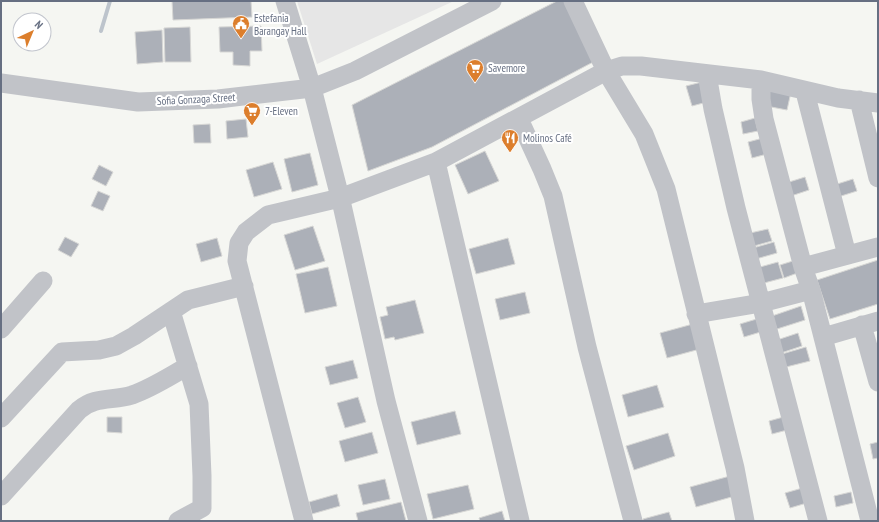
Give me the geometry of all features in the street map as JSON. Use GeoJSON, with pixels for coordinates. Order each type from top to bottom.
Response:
{"type":"FeatureCollection","features":[{"type":"Feature","properties":{"kind":"street"},"geometry":{"type":"LineString","coordinates":[[285,1],[312,88],[340,198],[386,401],[418,521]]}},
{"type":"Feature","properties":{"kind":"street","name":"Sofia Gonzaga Street"},"geometry":{"type":"LineString","coordinates":[[1,83],[138,102],[218,99],[312,88],[355,71],[492,1]]}},
{"type":"Feature","properties":{"kind":"street"},"geometry":{"type":"LineString","coordinates":[[573,1],[606,71],[644,134],[666,189],[735,468],[745,521]]}},
{"type":"Feature","properties":{"kind":"street"},"geometry":{"type":"LineString","coordinates":[[304,521],[238,261],[239,243],[246,232],[268,215],[340,198],[436,162],[519,119],[549,100],[606,71],[622,66],[641,66],[760,80],[805,92],[878,102]]}},
{"type":"Feature","properties":{"kind":"street"},"geometry":{"type":"LineString","coordinates":[[707,74],[729,177],[818,521]]}},
{"type":"Feature","properties":{"kind":"street"},"geometry":{"type":"LineString","coordinates":[[760,80],[764,119],[803,267],[811,290],[870,521]]}},
{"type":"Feature","properties":{"kind":"street"},"geometry":{"type":"LineString","coordinates":[[805,92],[847,255]]}},
{"type":"Feature","properties":{"kind":"street"},"geometry":{"type":"LineString","coordinates":[[859,100],[878,178]]}},
{"type":"Feature","properties":{"kind":"street"},"geometry":{"type":"LineString","coordinates":[[519,119],[553,196],[588,347],[633,521]]}},
{"type":"Feature","properties":{"kind":"street"},"geometry":{"type":"LineString","coordinates":[[436,162],[520,521]]}},
{"type":"Feature","properties":{"kind":"street"},"geometry":{"type":"LineString","coordinates":[[803,267],[878,247]]}},
{"type":"Feature","properties":{"kind":"street"},"geometry":{"type":"LineString","coordinates":[[1,329],[43,281]]}},
{"type":"Feature","properties":{"kind":"street"},"geometry":{"type":"LineString","coordinates":[[1,418],[62,352],[99,350],[116,346],[134,336],[188,300],[244,286]]}},
{"type":"Feature","properties":{"kind":"street"},"geometry":{"type":"LineString","coordinates":[[696,314],[761,302],[811,290]]}},
{"type":"Feature","properties":{"kind":"street"},"geometry":{"type":"LineString","coordinates":[[171,311],[199,404],[202,508],[178,521]]}},
{"type":"Feature","properties":{"kind":"street"},"geometry":{"type":"LineString","coordinates":[[823,336],[870,323],[878,382]]}},
{"type":"Feature","properties":{"kind":"street"},"geometry":{"type":"LineString","coordinates":[[1,496],[79,410],[90,402],[118,398],[138,393],[188,366]]}},
{"type":"Feature","properties":{"kind":"shaded area"},"geometry":{"type":"Polygon","coordinates":[[[297,1],[454,1],[317,64],[297,1]]]}},
{"type":"Feature","properties":{"kind":"building"},"geometry":{"type":"Polygon","coordinates":[[[172,1],[251,1],[252,17],[173,20],[172,1]]]}},
{"type":"Feature","properties":{"kind":"building","name":"Savemore"},"geometry":{"type":"Polygon","coordinates":[[[557,1],[571,1],[597,60],[432,147],[368,171],[352,105],[557,1]]]}},
{"type":"Feature","properties":{"kind":"building","name":"Estefania Barangay Hall"},"geometry":{"type":"Polygon","coordinates":[[[261,26],[262,51],[250,51],[250,66],[233,65],[233,52],[220,52],[219,27],[261,26]]]}},
{"type":"Feature","properties":{"kind":"building"},"geometry":{"type":"Polygon","coordinates":[[[190,27],[191,62],[165,62],[164,28],[190,27]]]}},
{"type":"Feature","properties":{"kind":"building"},"geometry":{"type":"Polygon","coordinates":[[[162,30],[163,62],[137,64],[135,32],[162,30]]]}},
{"type":"Feature","properties":{"kind":"building"},"geometry":{"type":"Polygon","coordinates":[[[702,82],[707,102],[692,106],[686,86],[702,82]]]}},
{"type":"Feature","properties":{"kind":"building"},"geometry":{"type":"Polygon","coordinates":[[[769,88],[791,92],[787,110],[766,106],[769,88]]]}},
{"type":"Feature","properties":{"kind":"building"},"geometry":{"type":"Polygon","coordinates":[[[755,118],[758,131],[743,134],[741,122],[755,118]]]}},
{"type":"Feature","properties":{"kind":"building"},"geometry":{"type":"Polygon","coordinates":[[[246,119],[248,137],[227,139],[226,121],[246,119]]]}},
{"type":"Feature","properties":{"kind":"building"},"geometry":{"type":"Polygon","coordinates":[[[210,124],[211,143],[194,143],[193,125],[210,124]]]}},
{"type":"Feature","properties":{"kind":"building"},"geometry":{"type":"Polygon","coordinates":[[[767,137],[771,153],[752,158],[748,142],[767,137]]]}},
{"type":"Feature","properties":{"kind":"building"},"geometry":{"type":"Polygon","coordinates":[[[485,151],[499,181],[468,194],[455,165],[485,151]]]}},
{"type":"Feature","properties":{"kind":"building"},"geometry":{"type":"Polygon","coordinates":[[[310,153],[318,185],[292,192],[284,159],[310,153]]]}},
{"type":"Feature","properties":{"kind":"building"},"geometry":{"type":"Polygon","coordinates":[[[273,162],[282,189],[254,197],[246,170],[273,162]]]}},
{"type":"Feature","properties":{"kind":"building"},"geometry":{"type":"Polygon","coordinates":[[[99,165],[113,172],[106,186],[92,179],[99,165]]]}},
{"type":"Feature","properties":{"kind":"building"},"geometry":{"type":"Polygon","coordinates":[[[805,177],[809,190],[791,196],[786,183],[805,177]]]}},
{"type":"Feature","properties":{"kind":"building"},"geometry":{"type":"Polygon","coordinates":[[[853,179],[857,191],[838,197],[834,185],[853,179]]]}},
{"type":"Feature","properties":{"kind":"building"},"geometry":{"type":"Polygon","coordinates":[[[98,191],[110,196],[103,211],[91,206],[98,191]]]}},
{"type":"Feature","properties":{"kind":"building"},"geometry":{"type":"Polygon","coordinates":[[[313,226],[325,261],[295,270],[284,235],[313,226]]]}},
{"type":"Feature","properties":{"kind":"building"},"geometry":{"type":"Polygon","coordinates":[[[768,229],[772,241],[754,246],[750,233],[768,229]]]}},
{"type":"Feature","properties":{"kind":"building"},"geometry":{"type":"Polygon","coordinates":[[[65,237],[79,244],[71,257],[58,250],[65,237]]]}},
{"type":"Feature","properties":{"kind":"building"},"geometry":{"type":"Polygon","coordinates":[[[217,238],[222,256],[201,262],[196,244],[217,238]]]}},
{"type":"Feature","properties":{"kind":"building"},"geometry":{"type":"Polygon","coordinates":[[[508,238],[515,264],[476,274],[469,249],[508,238]]]}},
{"type":"Feature","properties":{"kind":"building"},"geometry":{"type":"Polygon","coordinates":[[[774,242],[777,253],[756,259],[753,248],[774,242]]]}},
{"type":"Feature","properties":{"kind":"building"},"geometry":{"type":"Polygon","coordinates":[[[796,260],[800,272],[784,278],[780,265],[796,260]]]}},
{"type":"Feature","properties":{"kind":"building"},"geometry":{"type":"Polygon","coordinates":[[[878,260],[878,304],[830,319],[817,280],[878,260]]]}},
{"type":"Feature","properties":{"kind":"building"},"geometry":{"type":"Polygon","coordinates":[[[778,262],[783,278],[764,283],[760,267],[778,262]]]}},
{"type":"Feature","properties":{"kind":"building"},"geometry":{"type":"Polygon","coordinates":[[[328,267],[337,306],[305,313],[296,274],[328,267]]]}},
{"type":"Feature","properties":{"kind":"building"},"geometry":{"type":"Polygon","coordinates":[[[525,292],[530,313],[500,320],[495,299],[525,292]]]}},
{"type":"Feature","properties":{"kind":"building"},"geometry":{"type":"Polygon","coordinates":[[[415,300],[424,333],[395,340],[394,337],[385,339],[380,317],[388,315],[386,307],[415,300]]]}},
{"type":"Feature","properties":{"kind":"building"},"geometry":{"type":"Polygon","coordinates":[[[801,306],[805,320],[777,329],[772,316],[801,306]]]}},
{"type":"Feature","properties":{"kind":"building"},"geometry":{"type":"Polygon","coordinates":[[[760,318],[764,331],[744,337],[740,324],[760,318]]]}},
{"type":"Feature","properties":{"kind":"building"},"geometry":{"type":"Polygon","coordinates":[[[693,324],[700,349],[667,358],[660,333],[693,324]]]}},
{"type":"Feature","properties":{"kind":"building"},"geometry":{"type":"Polygon","coordinates":[[[798,333],[802,346],[781,353],[777,340],[798,333]]]}},
{"type":"Feature","properties":{"kind":"building"},"geometry":{"type":"Polygon","coordinates":[[[806,347],[810,361],[786,367],[782,354],[806,347]]]}},
{"type":"Feature","properties":{"kind":"building"},"geometry":{"type":"Polygon","coordinates":[[[353,360],[358,378],[330,385],[325,367],[353,360]]]}},
{"type":"Feature","properties":{"kind":"building"},"geometry":{"type":"Polygon","coordinates":[[[657,385],[664,407],[628,417],[622,395],[657,385]]]}},
{"type":"Feature","properties":{"kind":"building"},"geometry":{"type":"Polygon","coordinates":[[[358,397],[366,422],[345,428],[337,403],[358,397]]]}},
{"type":"Feature","properties":{"kind":"building"},"geometry":{"type":"Polygon","coordinates":[[[455,411],[461,434],[417,445],[411,422],[455,411]]]}},
{"type":"Feature","properties":{"kind":"building"},"geometry":{"type":"Polygon","coordinates":[[[787,416],[791,429],[772,434],[769,421],[787,416]]]}},
{"type":"Feature","properties":{"kind":"building"},"geometry":{"type":"Polygon","coordinates":[[[107,417],[122,417],[122,433],[107,432],[107,417]]]}},
{"type":"Feature","properties":{"kind":"building"},"geometry":{"type":"Polygon","coordinates":[[[372,432],[378,453],[345,462],[339,441],[372,432]]]}},
{"type":"Feature","properties":{"kind":"building"},"geometry":{"type":"Polygon","coordinates":[[[668,433],[675,456],[634,470],[626,446],[668,433]]]}},
{"type":"Feature","properties":{"kind":"building"},"geometry":{"type":"Polygon","coordinates":[[[878,442],[878,458],[873,459],[870,444],[878,442]]]}},
{"type":"Feature","properties":{"kind":"building"},"geometry":{"type":"Polygon","coordinates":[[[730,476],[735,496],[696,507],[690,487],[730,476]]]}},
{"type":"Feature","properties":{"kind":"building"},"geometry":{"type":"Polygon","coordinates":[[[385,479],[390,499],[363,505],[358,485],[385,479]]]}},
{"type":"Feature","properties":{"kind":"building"},"geometry":{"type":"Polygon","coordinates":[[[468,485],[474,509],[433,519],[427,494],[468,485]]]}},
{"type":"Feature","properties":{"kind":"building"},"geometry":{"type":"Polygon","coordinates":[[[806,487],[810,502],[790,508],[785,493],[806,487]]]}},
{"type":"Feature","properties":{"kind":"building"},"geometry":{"type":"Polygon","coordinates":[[[851,492],[853,503],[836,507],[834,496],[851,492]]]}},
{"type":"Feature","properties":{"kind":"building"},"geometry":{"type":"Polygon","coordinates":[[[337,494],[340,506],[312,514],[309,502],[337,494]]]}},
{"type":"Feature","properties":{"kind":"building"},"geometry":{"type":"Polygon","coordinates":[[[401,502],[406,521],[358,521],[356,513],[401,502]]]}},
{"type":"Feature","properties":{"kind":"building"},"geometry":{"type":"Polygon","coordinates":[[[502,511],[505,521],[480,521],[479,518],[502,511]]]}},
{"type":"Feature","properties":{"kind":"building"},"geometry":{"type":"Polygon","coordinates":[[[669,512],[672,521],[643,521],[643,519],[669,512]]]}},
{"type":"Feature","properties":{"kind":"waterway"},"geometry":{"type":"LineString","coordinates":[[101,31],[110,1]]}},
{"type":"Feature","properties":{"kind":"place","name":"Estefania Barangay Hall"},"geometry":{"type":"Point","coordinates":[241,39]}},
{"type":"Feature","properties":{"kind":"place","name":"Savemore"},"geometry":{"type":"Point","coordinates":[475,83]}},
{"type":"Feature","properties":{"kind":"place","name":"7-Eleven"},"geometry":{"type":"Point","coordinates":[252,126]}},
{"type":"Feature","properties":{"kind":"place","name":"Molinos Café"},"geometry":{"type":"Point","coordinates":[510,153]}}]}
